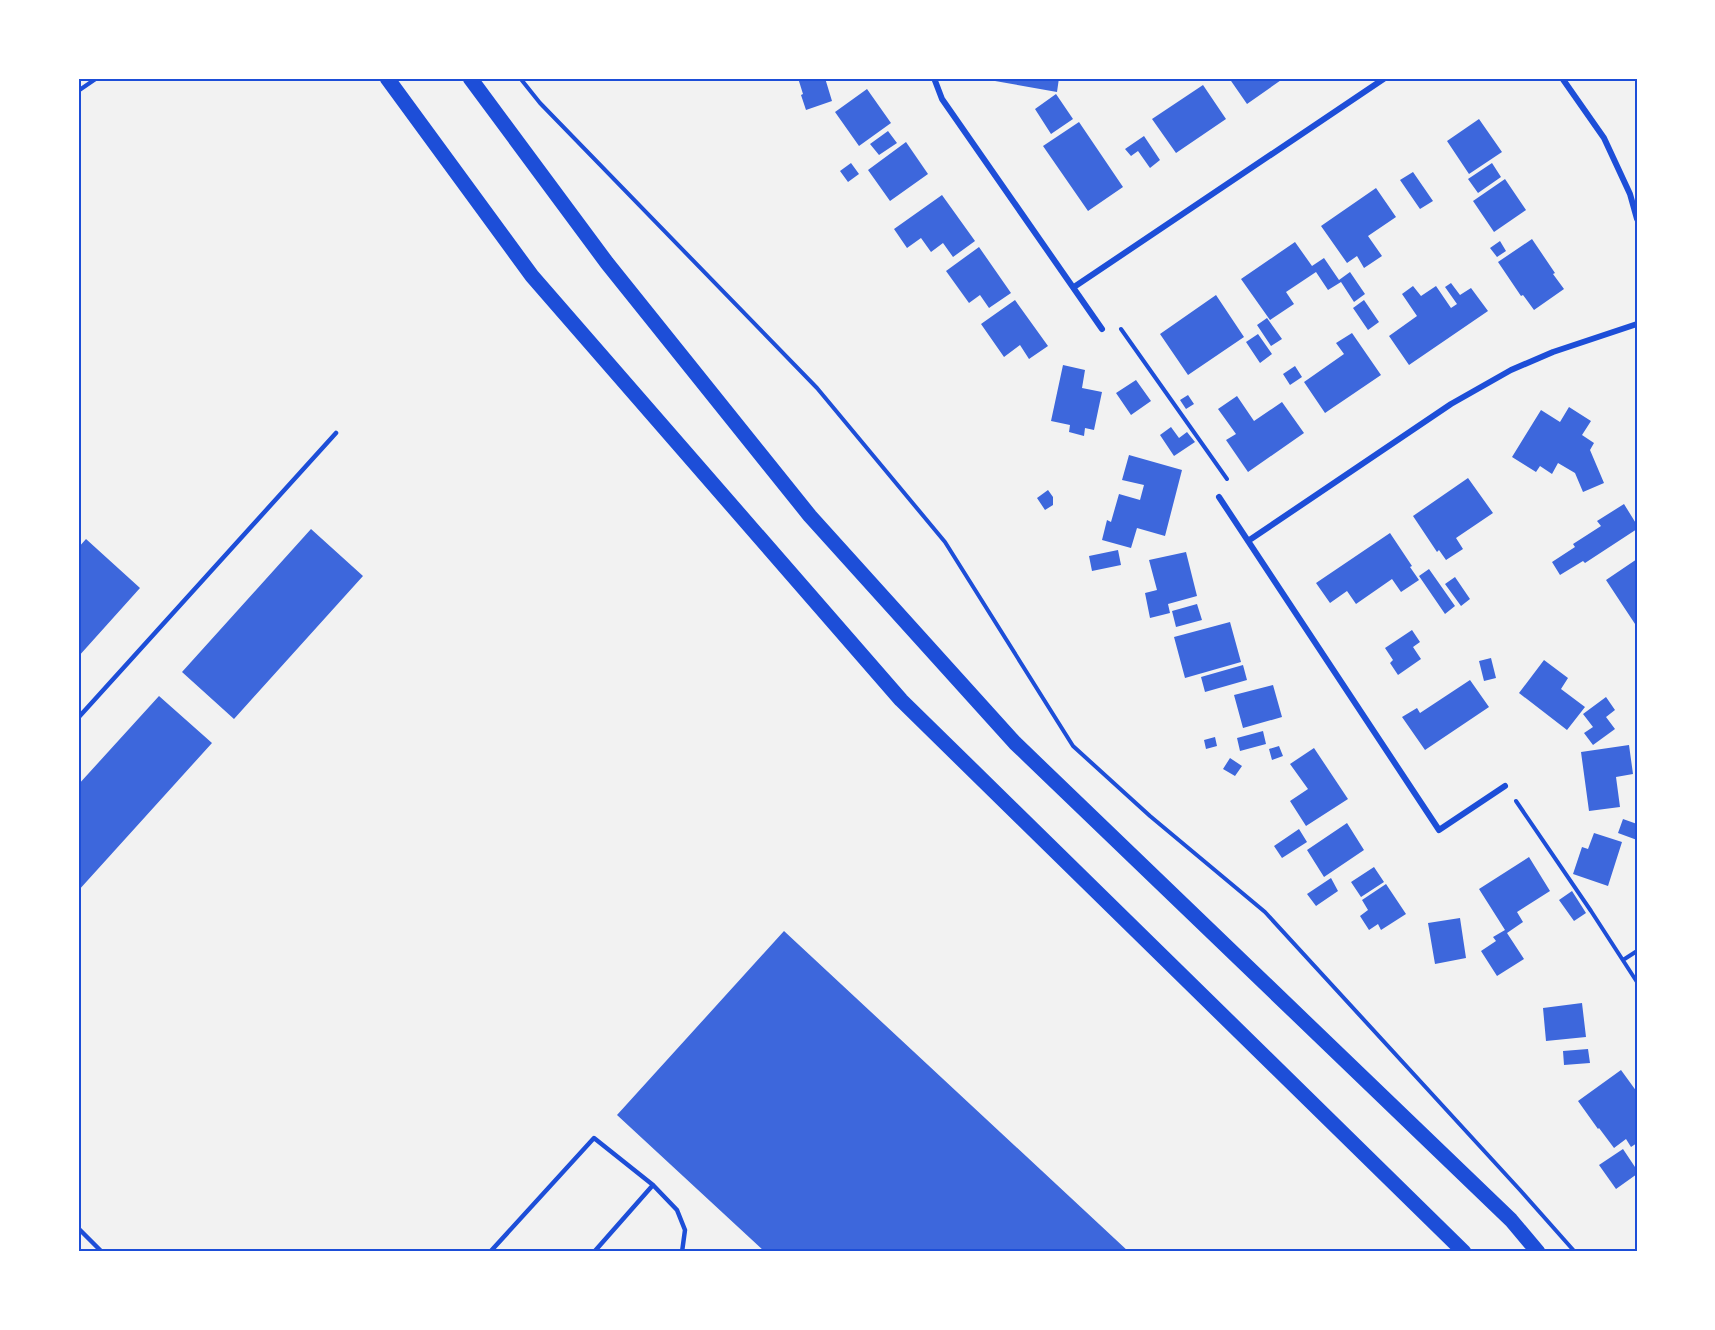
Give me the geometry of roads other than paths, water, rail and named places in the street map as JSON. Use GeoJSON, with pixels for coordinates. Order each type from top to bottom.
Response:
{"type":"FeatureCollection","features":[{"type":"Feature","properties":{"kind":"main road"},"geometry":{"type":"LineString","coordinates":[[387,78],[532,276],[901,700],[1464,1252]]}},
{"type":"Feature","properties":{"kind":"main road"},"geometry":{"type":"LineString","coordinates":[[470,78],[607,262],[810,516],[1015,743],[1511,1220],[1538,1252]]}},
{"type":"Feature","properties":{"kind":"street"},"geometry":{"type":"LineString","coordinates":[[934,78],[942,99],[1102,329]]}},
{"type":"Feature","properties":{"kind":"street"},"geometry":{"type":"LineString","coordinates":[[1074,287],[1384,78]]}},
{"type":"Feature","properties":{"kind":"street"},"geometry":{"type":"LineString","coordinates":[[1562,78],[1604,138],[1630,194],[1637,219]]}},
{"type":"Feature","properties":{"kind":"street"},"geometry":{"type":"LineString","coordinates":[[1248,541],[1461,398],[1511,370],[1553,352],[1637,324]]}},
{"type":"Feature","properties":{"kind":"street"},"geometry":{"type":"LineString","coordinates":[[1219,497],[1439,830],[1505,786]]}},
{"type":"Feature","properties":{"kind":"lane"},"geometry":{"type":"LineString","coordinates":[[78,718],[336,433]]}},
{"type":"Feature","properties":{"kind":"lane"},"geometry":{"type":"LineString","coordinates":[[490,1252],[594,1138],[653,1185],[678,1210],[685,1230],[682,1252]]}},
{"type":"Feature","properties":{"kind":"lane"},"geometry":{"type":"LineString","coordinates":[[594,1252],[653,1185]]}},
{"type":"Feature","properties":{"kind":"lane"},"geometry":{"type":"LineString","coordinates":[[78,1228],[102,1252]]}}]}
